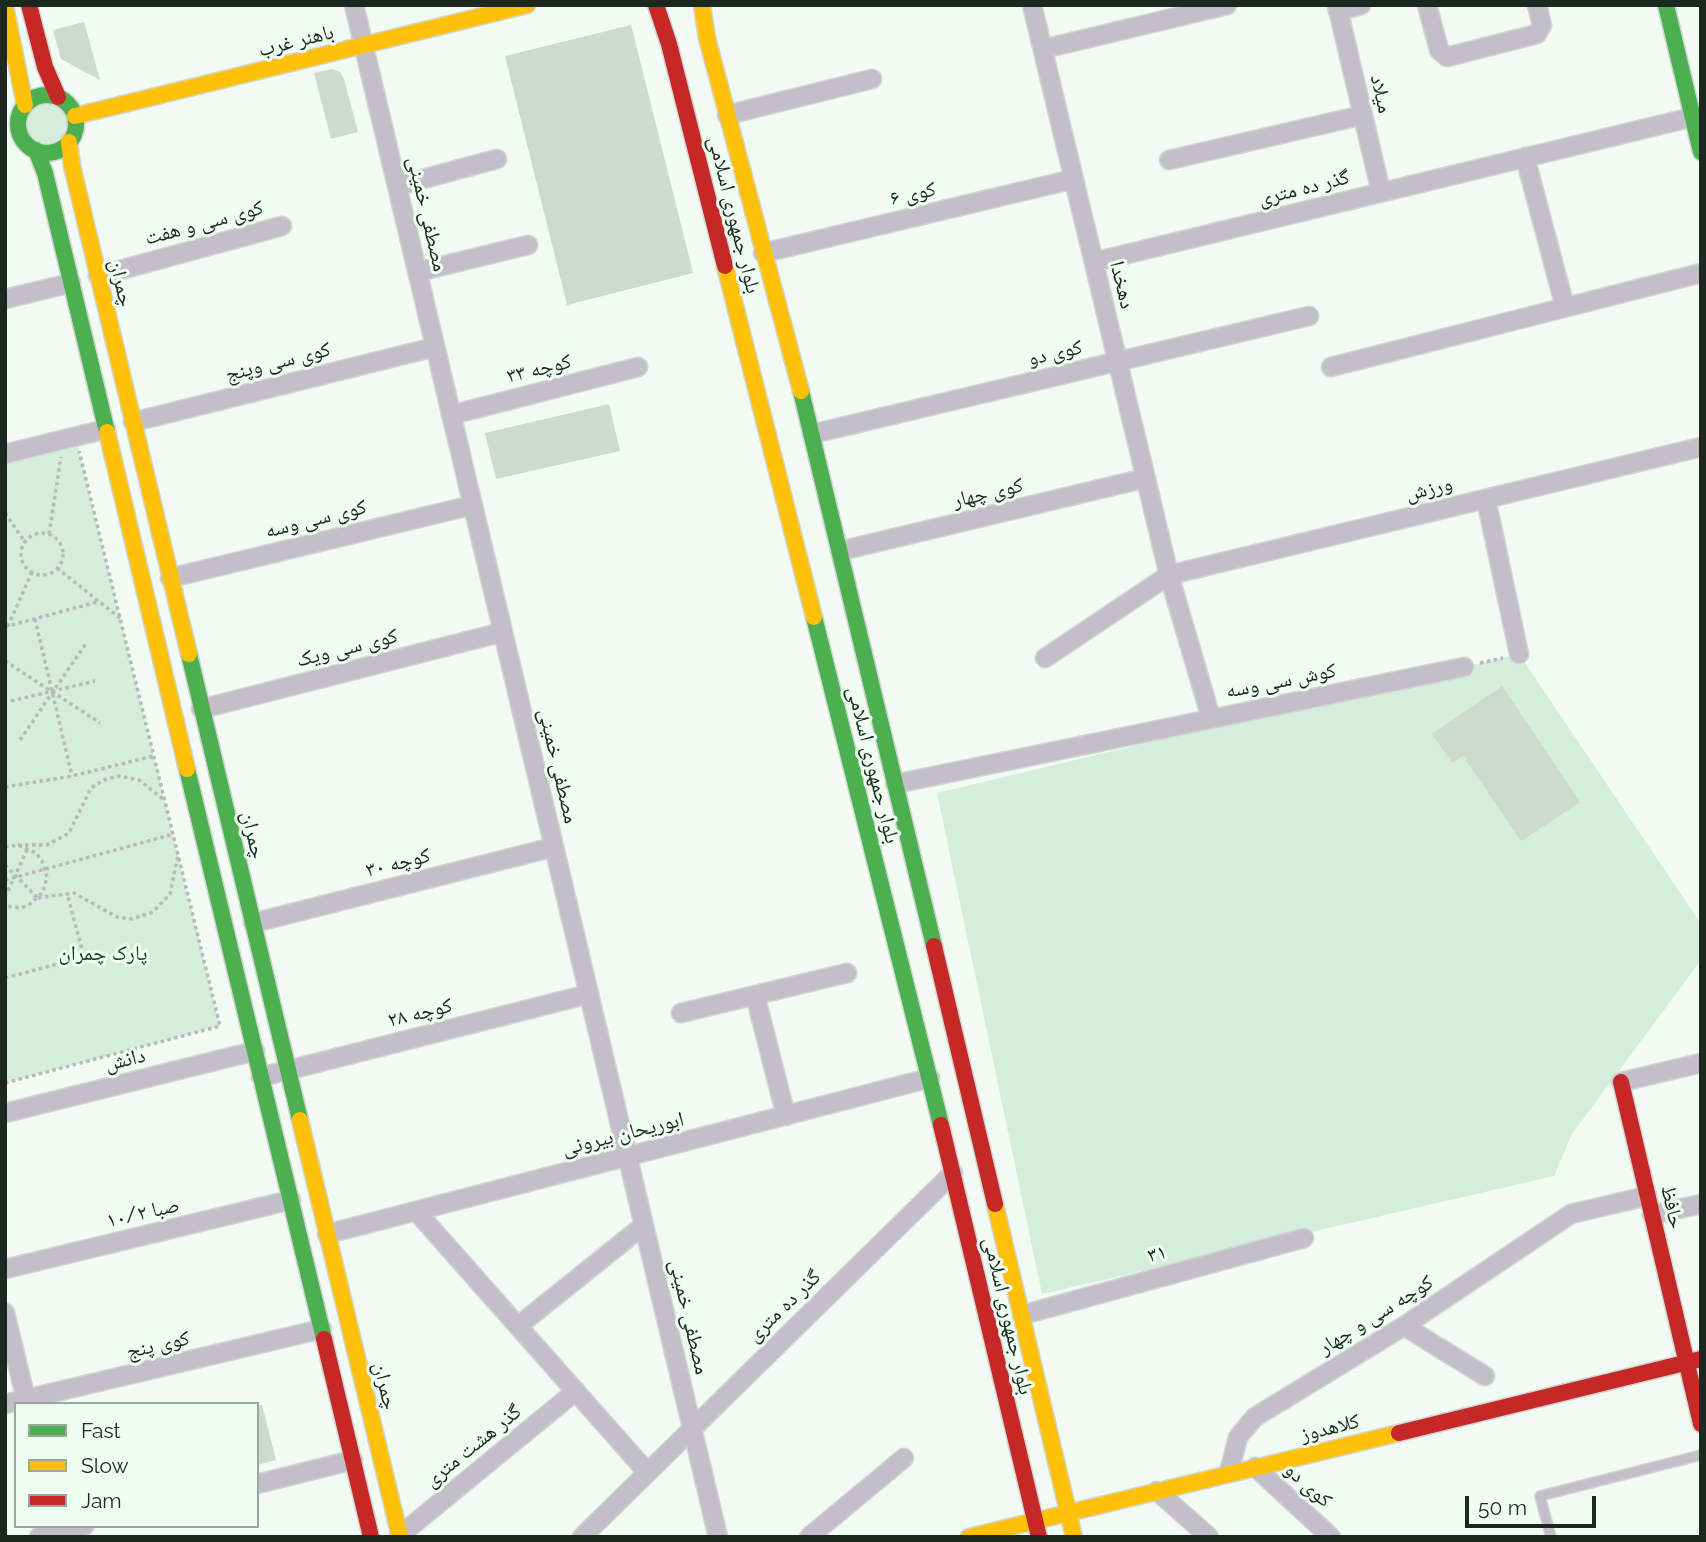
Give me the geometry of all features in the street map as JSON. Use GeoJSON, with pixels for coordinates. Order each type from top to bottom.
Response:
{"type":"FeatureCollection","features":[{"type":"Feature","properties":{"kind":"street"},"geometry":{"type":"LineString","coordinates":[[29,5],[45,67],[58,97]]}},
{"type":"Feature","properties":{"kind":"street","name":"مصطفی خمینی"},"geometry":{"type":"LineString","coordinates":[[354,5],[718,1537]]}},
{"type":"Feature","properties":{"kind":"street","name":"باهنر غرب"},"geometry":{"type":"LineString","coordinates":[[75,117],[527,5]]}},
{"type":"Feature","properties":{"kind":"street","name":"بلوار جمهوری اسلامی"},"geometry":{"type":"LineString","coordinates":[[656,5],[673,57],[930,1078],[1037,1529]]}},
{"type":"Feature","properties":{"kind":"street","name":"بلوار جمهوری اسلامی"},"geometry":{"type":"LineString","coordinates":[[702,5],[706,38],[812,434],[1074,1537]]}},
{"type":"Feature","properties":{"kind":"street","name":"دهخدا"},"geometry":{"type":"LineString","coordinates":[[1032,5],[1169,575]]}},
{"type":"Feature","properties":{"kind":"street"},"geometry":{"type":"LineString","coordinates":[[1043,49],[1227,5]]}},
{"type":"Feature","properties":{"kind":"street"},"geometry":{"type":"LineString","coordinates":[[1337,8],[1361,5]]}},
{"type":"Feature","properties":{"kind":"street"},"geometry":{"type":"LineString","coordinates":[[1427,5],[1439,50],[1447,57],[1537,34],[1542,25],[1537,5]]}},
{"type":"Feature","properties":{"kind":"street"},"geometry":{"type":"LineString","coordinates":[[1666,5],[1701,151]]}},
{"type":"Feature","properties":{"kind":"street"},"geometry":{"type":"LineString","coordinates":[[5,6],[21,73],[25,105]]}},
{"type":"Feature","properties":{"kind":"street","name":"میلاد"},"geometry":{"type":"LineString","coordinates":[[1337,8],[1381,192]]}},
{"type":"Feature","properties":{"kind":"street"},"geometry":{"type":"LineString","coordinates":[[727,115],[872,79]]}},
{"type":"Feature","properties":{"kind":"street"},"geometry":{"type":"LineString","coordinates":[[40,95],[58,97],[66,101],[75,117],[76,126],[69,142],[54,152],[36,150],[12,132],[25,105],[40,95]]}},
{"type":"Feature","properties":{"kind":"street"},"geometry":{"type":"LineString","coordinates":[[1169,160],[1363,115]]}},
{"type":"Feature","properties":{"kind":"street","name":"گذر ده متری"},"geometry":{"type":"LineString","coordinates":[[1094,262],[1693,117]]}},
{"type":"Feature","properties":{"kind":"street","name":"چمران"},"geometry":{"type":"LineString","coordinates":[[69,142],[98,276],[399,1536]]}},
{"type":"Feature","properties":{"kind":"street"},"geometry":{"type":"LineString","coordinates":[[36,150],[45,173],[322,1329],[368,1533]]}},
{"type":"Feature","properties":{"kind":"street"},"geometry":{"type":"LineString","coordinates":[[1525,157],[1565,307]]}},
{"type":"Feature","properties":{"kind":"street"},"geometry":{"type":"LineString","coordinates":[[397,186],[497,159]]}},
{"type":"Feature","properties":{"kind":"street","name":"کوی ۶"},"geometry":{"type":"LineString","coordinates":[[763,253],[1074,178]]}},
{"type":"Feature","properties":{"kind":"street","name":"کوی سی و هفت"},"geometry":{"type":"LineString","coordinates":[[98,276],[282,226]]}},
{"type":"Feature","properties":{"kind":"street"},"geometry":{"type":"LineString","coordinates":[[417,272],[527,246]]}},
{"type":"Feature","properties":{"kind":"street"},"geometry":{"type":"LineString","coordinates":[[1331,367],[1701,273]]}},
{"type":"Feature","properties":{"kind":"street"},"geometry":{"type":"LineString","coordinates":[[5,299],[98,276]]}},
{"type":"Feature","properties":{"kind":"street","name":"کوی دو"},"geometry":{"type":"LineString","coordinates":[[812,434],[1309,316]]}},
{"type":"Feature","properties":{"kind":"street","name":"کوی سی وپنج"},"geometry":{"type":"LineString","coordinates":[[133,422],[435,347]]}},
{"type":"Feature","properties":{"kind":"street","name":"کوچه ۳۳"},"geometry":{"type":"LineString","coordinates":[[451,415],[638,367]]}},
{"type":"Feature","properties":{"kind":"street"},"geometry":{"type":"LineString","coordinates":[[5,454],[133,422]]}},
{"type":"Feature","properties":{"kind":"street","name":"ورزش"},"geometry":{"type":"LineString","coordinates":[[1169,575],[1701,447]]}},
{"type":"Feature","properties":{"kind":"street","name":"کوی چهار"},"geometry":{"type":"LineString","coordinates":[[840,551],[1146,478]]}},
{"type":"Feature","properties":{"kind":"street"},"geometry":{"type":"LineString","coordinates":[[1486,499],[1519,654]]}},
{"type":"Feature","properties":{"kind":"street","name":"کوی سی وسه"},"geometry":{"type":"LineString","coordinates":[[170,578],[473,505]]}},
{"type":"Feature","properties":{"kind":"street"},"geometry":{"type":"LineString","coordinates":[[1045,658],[1169,575],[1211,718]]}},
{"type":"Feature","properties":{"kind":"street","name":"کوی سی ویک"},"geometry":{"type":"LineString","coordinates":[[201,709],[503,632]]}},
{"type":"Feature","properties":{"kind":"street","name":"کوش سی وسه"},"geometry":{"type":"LineString","coordinates":[[895,784],[1464,667]]}},
{"type":"Feature","properties":{"kind":"street","name":"کوچه ۳۰"},"geometry":{"type":"LineString","coordinates":[[253,923],[554,847]]}},
{"type":"Feature","properties":{"kind":"street"},"geometry":{"type":"LineString","coordinates":[[681,1013],[848,973]]}},
{"type":"Feature","properties":{"kind":"street","name":"کوچه ۲۸"},"geometry":{"type":"LineString","coordinates":[[261,1077],[589,994]]}},
{"type":"Feature","properties":{"kind":"street"},"geometry":{"type":"LineString","coordinates":[[755,995],[786,1116]]}},
{"type":"Feature","properties":{"kind":"street"},"geometry":{"type":"LineString","coordinates":[[255,1051],[281,1044]]}},
{"type":"Feature","properties":{"kind":"street","name":"دانش"},"geometry":{"type":"LineString","coordinates":[[5,1113],[255,1051]]}},
{"type":"Feature","properties":{"kind":"street"},"geometry":{"type":"LineString","coordinates":[[1621,1082],[1701,1063]]}},
{"type":"Feature","properties":{"kind":"street","name":"ابوریحان بیرونی"},"geometry":{"type":"LineString","coordinates":[[327,1234],[930,1078]]}},
{"type":"Feature","properties":{"kind":"street","name":"حافظ"},"geometry":{"type":"LineString","coordinates":[[1621,1082],[1647,1196],[1694,1361],[1701,1424]]}},
{"type":"Feature","properties":{"kind":"street","name":"گذر ده متری"},"geometry":{"type":"LineString","coordinates":[[582,1537],[953,1172]]}},
{"type":"Feature","properties":{"kind":"street","name":"کوچه سی و چهار"},"geometry":{"type":"LineString","coordinates":[[1229,1472],[1238,1437],[1255,1416],[1404,1325],[1571,1213],[1647,1196]]}},
{"type":"Feature","properties":{"kind":"street","name":"صبا ۱۰/۲"},"geometry":{"type":"LineString","coordinates":[[5,1269],[291,1200]]}},
{"type":"Feature","properties":{"kind":"street"},"geometry":{"type":"LineString","coordinates":[[1652,1215],[1701,1204]]}},
{"type":"Feature","properties":{"kind":"street"},"geometry":{"type":"LineString","coordinates":[[416,1211],[648,1472]]}},
{"type":"Feature","properties":{"kind":"street"},"geometry":{"type":"LineString","coordinates":[[518,1326],[644,1225]]}},
{"type":"Feature","properties":{"kind":"street"},"geometry":{"type":"LineString","coordinates":[[300,1241],[327,1234]]}},
{"type":"Feature","properties":{"kind":"street","name":"۳۱"},"geometry":{"type":"LineString","coordinates":[[1021,1315],[1304,1238]]}},
{"type":"Feature","properties":{"kind":"street"},"geometry":{"type":"LineString","coordinates":[[5,1314],[26,1402]]}},
{"type":"Feature","properties":{"kind":"street"},"geometry":{"type":"LineString","coordinates":[[1404,1325],[1485,1376]]}},
{"type":"Feature","properties":{"kind":"street","name":"کوی پنج"},"geometry":{"type":"LineString","coordinates":[[26,1402],[322,1329]]}},
{"type":"Feature","properties":{"kind":"street","name":"کلاهدوز"},"geometry":{"type":"LineString","coordinates":[[969,1537],[1037,1529],[1069,1512],[1694,1361]]}},
{"type":"Feature","properties":{"kind":"street","name":"گذر هشت متری"},"geometry":{"type":"LineString","coordinates":[[399,1536],[576,1391]]}},
{"type":"Feature","properties":{"kind":"street"},"geometry":{"type":"LineString","coordinates":[[809,1537],[904,1458]]}},
{"type":"Feature","properties":{"kind":"street"},"geometry":{"type":"LineString","coordinates":[[259,1484],[353,1461]]}},
{"type":"Feature","properties":{"kind":"street","name":"کوی دو"},"geometry":{"type":"LineString","coordinates":[[1255,1467],[1331,1537]]}},
{"type":"Feature","properties":{"kind":"street"},"geometry":{"type":"LineString","coordinates":[[1157,1491],[1209,1537]]}},
{"type":"Feature","properties":{"kind":"street"},"geometry":{"type":"LineString","coordinates":[[52,1533],[75,1528]]}},
{"type":"Feature","properties":{"kind":"lane"},"geometry":{"type":"LineString","coordinates":[[1551,1537],[1540,1496],[1701,1455]]}},
{"type":"Feature","properties":{"kind":"path"},"geometry":{"type":"LineString","coordinates":[[5,1083],[220,1026],[78,447],[70,449]]}},
{"type":"Feature","properties":{"kind":"path"},"geometry":{"type":"LineString","coordinates":[[49,534],[61,451],[50,454]]}},
{"type":"Feature","properties":{"kind":"path"},"geometry":{"type":"LineString","coordinates":[[5,513],[24,542]]}},
{"type":"Feature","properties":{"kind":"path"},"geometry":{"type":"LineString","coordinates":[[36,534],[49,534],[62,549],[57,568],[45,574],[32,572],[21,555],[24,542],[36,534]]}},
{"type":"Feature","properties":{"kind":"path"},"geometry":{"type":"LineString","coordinates":[[57,568],[121,619]]}},
{"type":"Feature","properties":{"kind":"path"},"geometry":{"type":"LineString","coordinates":[[32,572],[8,626],[97,602]]}},
{"type":"Feature","properties":{"kind":"path"},"geometry":{"type":"LineString","coordinates":[[35,619],[72,776]]}},
{"type":"Feature","properties":{"kind":"path"},"geometry":{"type":"LineString","coordinates":[[20,740],[86,642]]}},
{"type":"Feature","properties":{"kind":"path"},"geometry":{"type":"LineString","coordinates":[[1464,667],[1519,654]]}},
{"type":"Feature","properties":{"kind":"path"},"geometry":{"type":"LineString","coordinates":[[5,661],[100,723]]}},
{"type":"Feature","properties":{"kind":"path"},"geometry":{"type":"LineString","coordinates":[[11,701],[95,681]]}},
{"type":"Feature","properties":{"kind":"path"},"geometry":{"type":"LineString","coordinates":[[5,787],[72,776],[155,755]]}},
{"type":"Feature","properties":{"kind":"path"},"geometry":{"type":"LineString","coordinates":[[5,847],[47,845],[69,833],[91,788],[119,776],[139,780],[166,802]]}},
{"type":"Feature","properties":{"kind":"path"},"geometry":{"type":"LineString","coordinates":[[5,880],[174,834]]}},
{"type":"Feature","properties":{"kind":"path"},"geometry":{"type":"LineString","coordinates":[[18,845],[36,853],[46,869],[46,884],[38,898]]}},
{"type":"Feature","properties":{"kind":"path"},"geometry":{"type":"LineString","coordinates":[[5,897],[28,848]]}},
{"type":"Feature","properties":{"kind":"path"},"geometry":{"type":"LineString","coordinates":[[5,906],[20,908],[38,898],[74,893],[117,917],[132,919],[153,912],[170,894],[178,853]]}},
{"type":"Feature","properties":{"kind":"path"},"geometry":{"type":"LineString","coordinates":[[5,865],[38,898]]}},
{"type":"Feature","properties":{"kind":"path"},"geometry":{"type":"LineString","coordinates":[[5,978],[84,957],[67,893]]}},
{"type":"Feature","properties":{"kind":"green space"},"geometry":{"type":"Polygon","coordinates":[[[47,103],[55,104],[61,109],[66,115],[66,131],[61,137],[55,142],[47,143],[39,142],[33,137],[28,131],[27,123],[28,115],[33,109],[39,104],[47,103]]]}},
{"type":"Feature","properties":{"kind":"green space","name":"پارک چمران"},"geometry":{"type":"Polygon","coordinates":[[[78,447],[220,1026],[5,1083],[5,465],[78,447]]]}},
{"type":"Feature","properties":{"kind":"green space"},"geometry":{"type":"Polygon","coordinates":[[[1519,654],[1701,924],[1701,960],[1572,1134],[1554,1176],[1042,1294],[937,793],[1519,654]]]}},
{"type":"Feature","properties":{"kind":"building"},"geometry":{"type":"Polygon","coordinates":[[[84,22],[100,80],[61,59],[53,30],[84,22]]]}},
{"type":"Feature","properties":{"kind":"building"},"geometry":{"type":"Polygon","coordinates":[[[631,25],[693,273],[567,305],[505,56],[631,25]]]}},
{"type":"Feature","properties":{"kind":"building"},"geometry":{"type":"Polygon","coordinates":[[[332,69],[340,72],[344,79],[358,132],[331,139],[314,73],[332,69]]]}},
{"type":"Feature","properties":{"kind":"building"},"geometry":{"type":"Polygon","coordinates":[[[609,404],[620,451],[496,479],[485,433],[609,404]]]}},
{"type":"Feature","properties":{"kind":"building"},"geometry":{"type":"Polygon","coordinates":[[[1502,686],[1580,802],[1521,841],[1463,756],[1452,763],[1432,734],[1502,686]]]}},
{"type":"Feature","properties":{"kind":"building"},"geometry":{"type":"Polygon","coordinates":[[[262,1405],[276,1460],[259,1464],[259,1406],[262,1405]]]}},
{"type":"Feature","properties":{"kind":"traffic: fast"},"geometry":{"type":"LineString","coordinates":[[1666,5],[1701,152]]}},
{"type":"Feature","properties":{"kind":"traffic: fast"},"geometry":{"type":"LineString","coordinates":[[47,95],[58,97],[71,108],[76,124],[74,135],[63,148],[47,153],[36,151],[23,140],[18,124],[20,113],[31,100],[47,95]]}},
{"type":"Feature","properties":{"kind":"traffic: fast"},"geometry":{"type":"LineString","coordinates":[[36,150],[45,173],[107,432]]}},
{"type":"Feature","properties":{"kind":"traffic: fast"},"geometry":{"type":"LineString","coordinates":[[801,391],[934,946]]}},
{"type":"Feature","properties":{"kind":"traffic: fast"},"geometry":{"type":"LineString","coordinates":[[814,617],[941,1125]]}},
{"type":"Feature","properties":{"kind":"traffic: fast"},"geometry":{"type":"LineString","coordinates":[[189,654],[300,1120]]}},
{"type":"Feature","properties":{"kind":"traffic: fast"},"geometry":{"type":"LineString","coordinates":[[187,769],[324,1339]]}},
{"type":"Feature","properties":{"kind":"traffic: slow"},"geometry":{"type":"LineString","coordinates":[[75,116],[527,5]]}},
{"type":"Feature","properties":{"kind":"traffic: slow"},"geometry":{"type":"LineString","coordinates":[[702,5],[707,38],[801,391]]}},
{"type":"Feature","properties":{"kind":"traffic: slow"},"geometry":{"type":"LineString","coordinates":[[5,6],[25,105]]}},
{"type":"Feature","properties":{"kind":"traffic: slow"},"geometry":{"type":"LineString","coordinates":[[69,142],[72,166],[189,654]]}},
{"type":"Feature","properties":{"kind":"traffic: slow"},"geometry":{"type":"LineString","coordinates":[[725,266],[814,617]]}},
{"type":"Feature","properties":{"kind":"traffic: slow"},"geometry":{"type":"LineString","coordinates":[[107,432],[187,769]]}},
{"type":"Feature","properties":{"kind":"traffic: slow"},"geometry":{"type":"LineString","coordinates":[[300,1120],[400,1537]]}},
{"type":"Feature","properties":{"kind":"traffic: slow"},"geometry":{"type":"LineString","coordinates":[[995,1204],[1074,1537]]}},
{"type":"Feature","properties":{"kind":"traffic: slow"},"geometry":{"type":"LineString","coordinates":[[969,1537],[1399,1433]]}},
{"type":"Feature","properties":{"kind":"traffic: jam"},"geometry":{"type":"LineString","coordinates":[[29,5],[45,67],[58,97]]}},
{"type":"Feature","properties":{"kind":"traffic: jam"},"geometry":{"type":"LineString","coordinates":[[656,5],[669,44],[725,266]]}},
{"type":"Feature","properties":{"kind":"traffic: jam"},"geometry":{"type":"LineString","coordinates":[[934,946],[995,1204]]}},
{"type":"Feature","properties":{"kind":"traffic: jam"},"geometry":{"type":"LineString","coordinates":[[1621,1082],[1701,1424]]}},
{"type":"Feature","properties":{"kind":"traffic: jam"},"geometry":{"type":"LineString","coordinates":[[941,1125],[1039,1537]]}},
{"type":"Feature","properties":{"kind":"traffic: jam"},"geometry":{"type":"LineString","coordinates":[[324,1339],[371,1537]]}},
{"type":"Feature","properties":{"kind":"traffic: jam"},"geometry":{"type":"LineString","coordinates":[[1399,1433],[1701,1359]]}}]}
